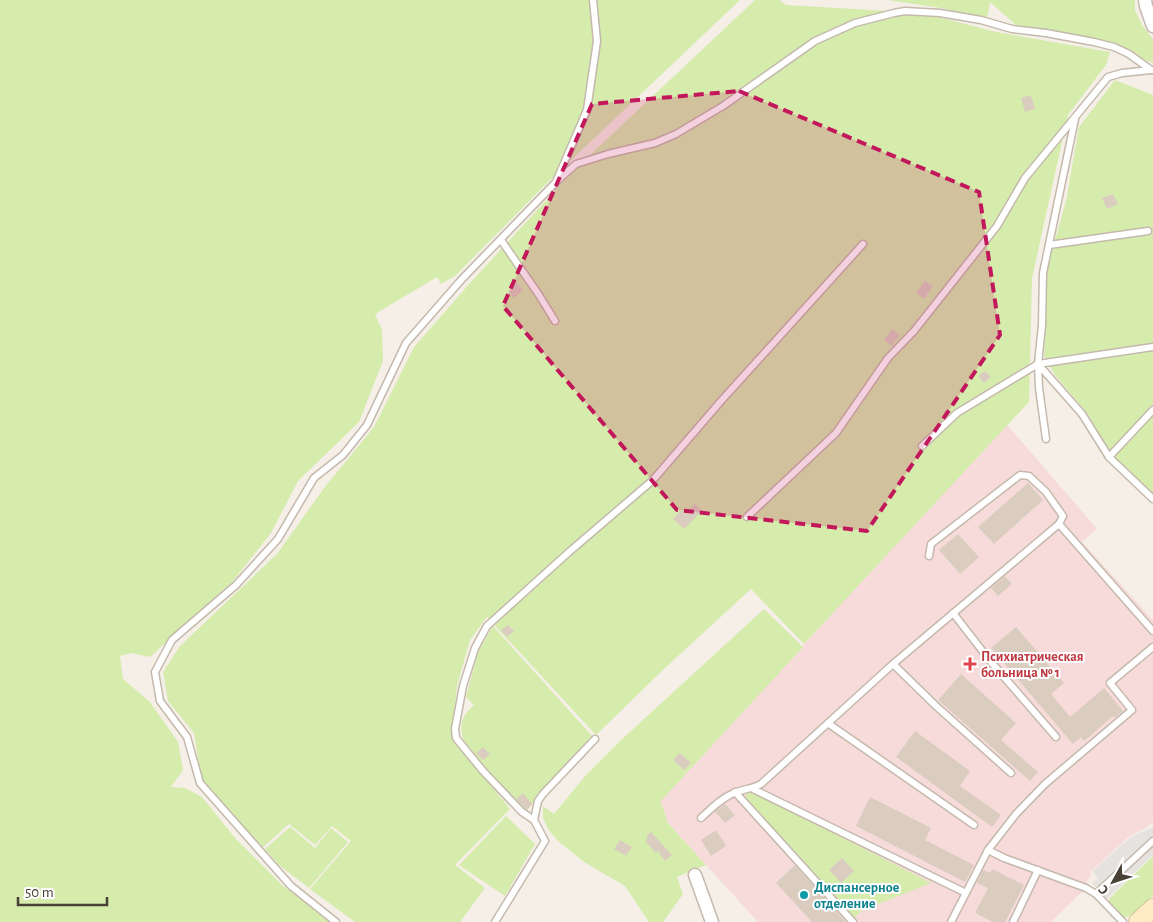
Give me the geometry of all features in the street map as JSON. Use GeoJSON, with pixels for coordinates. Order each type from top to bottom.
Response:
{"type":"FeatureCollection","features":[{"type":"Feature","properties":{"kind":"street"},"geometry":{"type":"LineString","coordinates":[[1145,0],[1153,26]]}},
{"type":"Feature","properties":{"kind":"street"},"geometry":{"type":"LineString","coordinates":[[695,875],[712,922]]}},
{"type":"Feature","properties":{"kind":"street"},"geometry":{"type":"LineString","coordinates":[[1138,922],[1153,908]]}},
{"type":"Feature","properties":{"kind":"lane"},"geometry":{"type":"LineString","coordinates":[[556,182],[587,110],[597,41],[593,0]]}},
{"type":"Feature","properties":{"kind":"lane"},"geometry":{"type":"LineString","coordinates":[[336,922],[291,886],[200,783],[187,737],[160,701],[155,672],[172,640],[236,585],[278,539],[314,478],[343,455],[367,425],[406,343],[462,279],[556,182],[576,164],[655,143],[676,134],[723,106],[815,41],[855,23],[894,12],[940,13],[981,20],[1012,30],[1046,33],[1114,47],[1129,54],[1152,70]]}},
{"type":"Feature","properties":{"kind":"lane"},"geometry":{"type":"LineString","coordinates":[[747,517],[836,433],[888,358],[914,331],[997,226],[1026,178],[1108,77],[1122,73],[1152,70]]}},
{"type":"Feature","properties":{"kind":"lane"},"geometry":{"type":"LineString","coordinates":[[1046,439],[1039,388],[1038,364],[1043,273],[1076,116]]}},
{"type":"Feature","properties":{"kind":"lane"},"geometry":{"type":"LineString","coordinates":[[1049,245],[1148,231]]}},
{"type":"Feature","properties":{"kind":"lane"},"geometry":{"type":"LineString","coordinates":[[501,240],[555,321]]}},
{"type":"Feature","properties":{"kind":"lane"},"geometry":{"type":"LineString","coordinates":[[494,922],[544,840],[534,820],[522,812],[483,771],[456,738],[455,729],[463,686],[475,648],[487,626],[653,480],[721,401],[863,244]]}},
{"type":"Feature","properties":{"kind":"lane"},"geometry":{"type":"LineString","coordinates":[[922,446],[957,413],[1038,364],[1153,347]]}},
{"type":"Feature","properties":{"kind":"lane"},"geometry":{"type":"LineString","coordinates":[[1038,364],[1082,414],[1109,457],[1153,499]]}},
{"type":"Feature","properties":{"kind":"lane"},"geometry":{"type":"LineString","coordinates":[[1109,457],[1153,410]]}},
{"type":"Feature","properties":{"kind":"lane"},"geometry":{"type":"LineString","coordinates":[[753,789],[829,724],[894,664],[1059,524],[1063,516],[1046,492],[1029,476],[1020,475],[931,544],[929,556]]}},
{"type":"Feature","properties":{"kind":"lane"},"geometry":{"type":"LineString","coordinates":[[1059,524],[1153,630]]}},
{"type":"Feature","properties":{"kind":"lane"},"geometry":{"type":"LineString","coordinates":[[953,613],[991,662],[1056,736]]}},
{"type":"Feature","properties":{"kind":"lane"},"geometry":{"type":"LineString","coordinates":[[954,921],[988,850],[1016,814],[1045,784],[1132,710],[1110,683],[1153,647]]}},
{"type":"Feature","properties":{"kind":"lane"},"geometry":{"type":"LineString","coordinates":[[894,664],[936,706],[1011,773]]}},
{"type":"Feature","properties":{"kind":"lane"},"geometry":{"type":"LineString","coordinates":[[829,724],[974,825]]}},
{"type":"Feature","properties":{"kind":"lane"},"geometry":{"type":"LineString","coordinates":[[534,820],[538,801],[543,794],[594,740]]}},
{"type":"Feature","properties":{"kind":"lane"},"geometry":{"type":"LineString","coordinates":[[701,818],[724,797],[746,788],[753,789],[966,893]]}},
{"type":"Feature","properties":{"kind":"lane"},"geometry":{"type":"LineString","coordinates":[[735,792],[853,922]]}},
{"type":"Feature","properties":{"kind":"lane"},"geometry":{"type":"LineString","coordinates":[[1096,894],[1153,841]]}},
{"type":"Feature","properties":{"kind":"lane"},"geometry":{"type":"LineString","coordinates":[[988,850],[1004,858],[1086,888],[1096,894],[1123,922]]}},
{"type":"Feature","properties":{"kind":"lane"},"geometry":{"type":"LineString","coordinates":[[1012,922],[1038,870]]}},
{"type":"Feature","properties":{"kind":"highlighted area"},"geometry":{"type":"Polygon","coordinates":[[[739,91],[979,192],[1000,335],[867,531],[677,510],[503,306],[592,104],[739,91]]]}},
{"type":"Feature","properties":{"kind":"shaded area","name":"Психиатрическая больница № 1"},"geometry":{"type":"Polygon","coordinates":[[[1004,421],[1097,529],[1082,542],[1153,620],[1153,822],[1130,836],[1090,872],[1092,875],[1086,882],[1089,885],[1051,922],[758,922],[667,822],[660,802],[935,501],[1004,421]]]}},
{"type":"Feature","properties":{"kind":"shaded area"},"geometry":{"type":"Polygon","coordinates":[[[1153,827],[1153,855],[1107,899],[1092,883],[1098,878],[1092,871],[1131,837],[1153,827]]]}},
{"type":"Feature","properties":{"kind":"green space"},"geometry":{"type":"Polygon","coordinates":[[[0,0],[740,0],[546,184],[455,276],[441,284],[437,277],[375,314],[382,330],[383,361],[359,422],[298,481],[271,533],[233,581],[150,657],[131,653],[120,656],[123,679],[150,702],[178,742],[183,770],[171,787],[185,788],[202,797],[235,838],[283,886],[332,922],[0,922],[0,0]]]}},
{"type":"Feature","properties":{"kind":"green space"},"geometry":{"type":"Polygon","coordinates":[[[755,0],[779,0],[786,5],[923,13],[996,32],[1110,52],[1106,65],[1068,115],[1032,278],[1029,402],[804,644],[751,589],[596,735],[487,617],[470,640],[457,686],[452,737],[510,809],[455,865],[485,888],[460,922],[355,922],[310,889],[351,841],[332,826],[315,845],[289,824],[262,848],[202,782],[194,733],[168,701],[163,672],[180,646],[277,554],[324,488],[374,427],[414,347],[470,283],[573,171],[755,0]]]}},
{"type":"Feature","properties":{"kind":"green space"},"geometry":{"type":"Polygon","coordinates":[[[888,0],[1135,0],[1135,10],[1142,25],[1153,39],[1153,63],[1144,60],[1131,51],[1104,41],[1016,25],[990,2],[987,19],[941,8],[888,0]]]}},
{"type":"Feature","properties":{"kind":"green space"},"geometry":{"type":"Polygon","coordinates":[[[1115,80],[1153,95],[1153,495],[1106,449],[1088,414],[1055,375],[1044,356],[1046,272],[1066,201],[1079,127],[1115,80]]]}},
{"type":"Feature","properties":{"kind":"green space"},"geometry":{"type":"Polygon","coordinates":[[[764,609],[803,647],[660,802],[667,822],[706,865],[677,877],[683,894],[663,922],[649,922],[625,886],[584,862],[558,841],[548,829],[543,818],[543,806],[554,814],[586,775],[619,742],[764,609]]]}},
{"type":"Feature","properties":{"kind":"green space"},"geometry":{"type":"Polygon","coordinates":[[[493,626],[593,737],[557,774],[526,811],[465,745],[461,728],[465,714],[474,705],[466,697],[478,652],[493,626]]]}},
{"type":"Feature","properties":{"kind":"green space"},"geometry":{"type":"Polygon","coordinates":[[[746,791],[751,791],[931,883],[861,911],[854,918],[752,807],[746,798],[746,791]]]}},
{"type":"Feature","properties":{"kind":"green space"},"geometry":{"type":"Polygon","coordinates":[[[506,816],[535,844],[505,896],[459,865],[506,816]]]}},
{"type":"Feature","properties":{"kind":"green space"},"geometry":{"type":"Polygon","coordinates":[[[290,827],[315,848],[331,828],[348,842],[309,888],[279,865],[265,849],[290,827]]]}},
{"type":"Feature","properties":{"kind":"green space"},"geometry":{"type":"Polygon","coordinates":[[[1153,856],[1153,896],[1132,916],[1124,917],[1109,902],[1109,899],[1153,856]]]}},
{"type":"Feature","properties":{"kind":"building"},"geometry":{"type":"Polygon","coordinates":[[[1031,95],[1035,109],[1025,112],[1021,98],[1031,95]]]}},
{"type":"Feature","properties":{"kind":"building"},"geometry":{"type":"Polygon","coordinates":[[[1113,194],[1118,204],[1107,209],[1102,198],[1113,194]]]}},
{"type":"Feature","properties":{"kind":"building"},"geometry":{"type":"Polygon","coordinates":[[[925,281],[933,286],[924,299],[916,293],[925,281]]]}},
{"type":"Feature","properties":{"kind":"building"},"geometry":{"type":"Polygon","coordinates":[[[517,283],[523,290],[514,298],[508,291],[517,283]]]}},
{"type":"Feature","properties":{"kind":"building"},"geometry":{"type":"Polygon","coordinates":[[[892,329],[900,335],[892,346],[884,340],[892,329]]]}},
{"type":"Feature","properties":{"kind":"building"},"geometry":{"type":"Polygon","coordinates":[[[985,371],[991,377],[984,383],[978,376],[985,371]]]}},
{"type":"Feature","properties":{"kind":"building"},"geometry":{"type":"Polygon","coordinates":[[[1028,483],[1043,500],[994,544],[978,527],[1028,483]]]}},
{"type":"Feature","properties":{"kind":"building"},"geometry":{"type":"Polygon","coordinates":[[[695,504],[702,511],[684,529],[673,519],[681,510],[685,514],[695,504]]]}},
{"type":"Feature","properties":{"kind":"building"},"geometry":{"type":"Polygon","coordinates":[[[958,534],[979,557],[960,574],[939,550],[958,534]]]}},
{"type":"Feature","properties":{"kind":"building"},"geometry":{"type":"Polygon","coordinates":[[[1005,576],[1012,584],[998,596],[991,588],[1005,576]]]}},
{"type":"Feature","properties":{"kind":"building"},"geometry":{"type":"Polygon","coordinates":[[[508,625],[514,631],[507,637],[501,630],[508,625]]]}},
{"type":"Feature","properties":{"kind":"building"},"geometry":{"type":"Polygon","coordinates":[[[1016,627],[1064,683],[1051,694],[1070,717],[1104,688],[1123,711],[1114,718],[1113,716],[1084,741],[1081,737],[1073,744],[991,648],[1016,627]]]}},
{"type":"Feature","properties":{"kind":"building"},"geometry":{"type":"Polygon","coordinates":[[[961,674],[1016,723],[1001,740],[1038,772],[1030,781],[938,700],[961,674]]]}},
{"type":"Feature","properties":{"kind":"building"},"geometry":{"type":"Polygon","coordinates":[[[915,731],[970,771],[960,786],[1001,815],[992,827],[896,757],[915,731]]]}},
{"type":"Feature","properties":{"kind":"building"},"geometry":{"type":"Polygon","coordinates":[[[483,747],[490,754],[483,760],[476,753],[483,747]]]}},
{"type":"Feature","properties":{"kind":"building"},"geometry":{"type":"Polygon","coordinates":[[[680,753],[691,763],[684,770],[673,760],[680,753]]]}},
{"type":"Feature","properties":{"kind":"building"},"geometry":{"type":"Polygon","coordinates":[[[523,793],[532,804],[527,810],[516,799],[523,793]]]}},
{"type":"Feature","properties":{"kind":"building"},"geometry":{"type":"Polygon","coordinates":[[[870,797],[931,828],[925,840],[974,865],[965,882],[856,826],[870,797]]]}},
{"type":"Feature","properties":{"kind":"building"},"geometry":{"type":"Polygon","coordinates":[[[725,804],[735,815],[725,823],[715,812],[725,804]]]}},
{"type":"Feature","properties":{"kind":"building"},"geometry":{"type":"Polygon","coordinates":[[[716,830],[726,846],[711,856],[701,840],[716,830]]]}},
{"type":"Feature","properties":{"kind":"building"},"geometry":{"type":"Polygon","coordinates":[[[651,832],[672,855],[665,861],[658,851],[656,853],[645,841],[648,838],[646,836],[651,832]]]}},
{"type":"Feature","properties":{"kind":"building"},"geometry":{"type":"Polygon","coordinates":[[[620,840],[632,847],[626,856],[614,849],[620,840]]]}},
{"type":"Feature","properties":{"kind":"building"},"geometry":{"type":"Polygon","coordinates":[[[842,858],[854,871],[841,883],[829,870],[842,858]]]}},
{"type":"Feature","properties":{"kind":"building","name":"Диспансерное отделение"},"geometry":{"type":"Polygon","coordinates":[[[795,865],[846,922],[812,922],[776,883],[795,865]]]}},
{"type":"Feature","properties":{"kind":"building"},"geometry":{"type":"Polygon","coordinates":[[[992,869],[1024,885],[1005,922],[993,922],[975,913],[988,888],[977,883],[983,870],[990,873],[992,869]]]}},
{"type":"Feature","properties":{"kind":"place","name":"Психиатрическая больница № 1"},"geometry":{"type":"Point","coordinates":[970,664]}},
{"type":"Feature","properties":{"kind":"place","name":"Диспансерное отделение"},"geometry":{"type":"Point","coordinates":[804,895]}}]}
